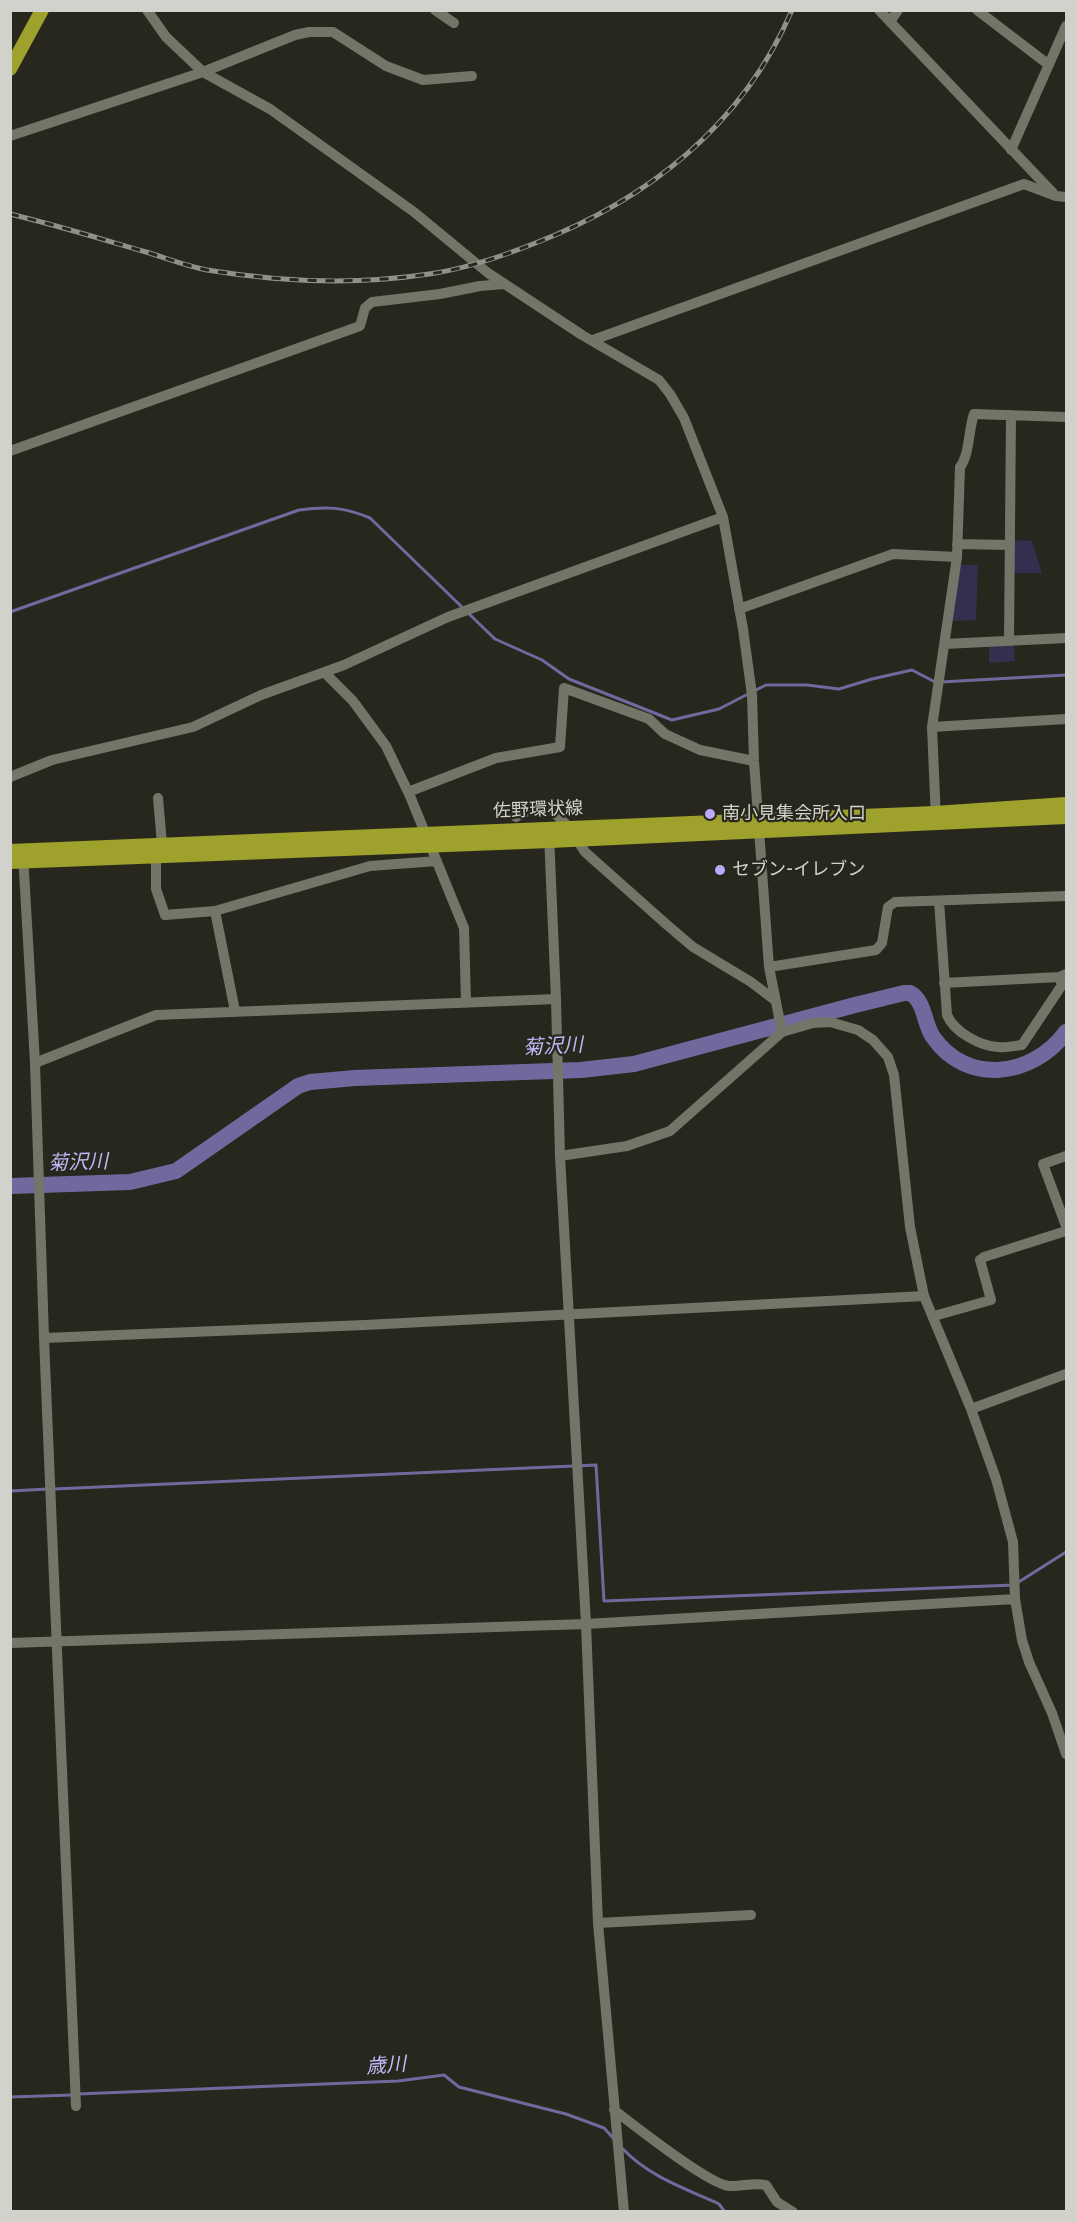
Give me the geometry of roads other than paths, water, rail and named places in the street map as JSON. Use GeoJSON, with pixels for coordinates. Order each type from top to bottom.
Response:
{"type":"FeatureCollection","features":[{"type":"Feature","properties":{"kind":"main road"},"geometry":{"type":"LineString","coordinates":[[10,69],[42,10]]}},
{"type":"Feature","properties":{"kind":"main road","name":"佐野環状線"},"geometry":{"type":"LineString","coordinates":[[936,818],[1066,804]]}},
{"type":"Feature","properties":{"kind":"main road","name":"佐野環状線"},"geometry":{"type":"LineString","coordinates":[[17,856],[549,834],[578,839],[758,826],[936,818],[1066,817]]}},
{"type":"Feature","properties":{"kind":"main road","name":"佐野環状線"},"geometry":{"type":"LineString","coordinates":[[549,834],[569,827],[758,826]]}},
{"type":"Feature","properties":{"kind":"street"},"geometry":{"type":"LineString","coordinates":[[147,10],[166,38],[203,72],[270,109],[414,212],[488,273],[659,380],[670,394],[684,418],[723,517],[752,695],[758,826],[769,967],[782,1032]]}},
{"type":"Feature","properties":{"kind":"street"},"geometry":{"type":"LineString","coordinates":[[435,10],[454,23]]}},
{"type":"Feature","properties":{"kind":"street"},"geometry":{"type":"LineString","coordinates":[[879,10],[1011,150],[1061,196]]}},
{"type":"Feature","properties":{"kind":"street"},"geometry":{"type":"LineString","coordinates":[[890,22],[898,10]]}},
{"type":"Feature","properties":{"kind":"street"},"geometry":{"type":"LineString","coordinates":[[977,10],[1049,65]]}},
{"type":"Feature","properties":{"kind":"street"},"geometry":{"type":"LineString","coordinates":[[1011,150],[1066,26]]}},
{"type":"Feature","properties":{"kind":"street"},"geometry":{"type":"LineString","coordinates":[[10,136],[203,72],[295,34],[333,32],[386,66],[423,80],[472,76]]}},
{"type":"Feature","properties":{"kind":"street"},"geometry":{"type":"LineString","coordinates":[[593,339],[1024,184],[1061,196]]}},
{"type":"Feature","properties":{"kind":"street"},"geometry":{"type":"LineString","coordinates":[[10,451],[360,326],[365,308],[372,302],[504,284]]}},
{"type":"Feature","properties":{"kind":"street"},"geometry":{"type":"LineString","coordinates":[[936,818],[932,727],[957,557],[960,467],[966,460],[969,427],[974,414],[1066,417]]}},
{"type":"Feature","properties":{"kind":"street"},"geometry":{"type":"LineString","coordinates":[[1009,640],[1011,415]]}},
{"type":"Feature","properties":{"kind":"street"},"geometry":{"type":"LineString","coordinates":[[10,777],[52,760],[193,727],[261,695],[325,673],[448,617],[723,517]]}},
{"type":"Feature","properties":{"kind":"street"},"geometry":{"type":"LineString","coordinates":[[957,544],[1010,545]]}},
{"type":"Feature","properties":{"kind":"street"},"geometry":{"type":"LineString","coordinates":[[739,609],[893,554],[957,557]]}},
{"type":"Feature","properties":{"kind":"street"},"geometry":{"type":"LineString","coordinates":[[944,644],[1066,638]]}},
{"type":"Feature","properties":{"kind":"street"},"geometry":{"type":"LineString","coordinates":[[325,673],[353,701],[386,746],[408,792],[464,928],[466,1003]]}},
{"type":"Feature","properties":{"kind":"street"},"geometry":{"type":"LineString","coordinates":[[408,792],[489,760],[560,747],[564,688],[649,719],[665,734],[700,750],[754,761]]}},
{"type":"Feature","properties":{"kind":"street"},"geometry":{"type":"LineString","coordinates":[[932,727],[1066,719]]}},
{"type":"Feature","properties":{"kind":"street"},"geometry":{"type":"LineString","coordinates":[[158,798],[159,850],[156,889],[165,915],[215,911],[370,866],[437,861]]}},
{"type":"Feature","properties":{"kind":"street"},"geometry":{"type":"LineString","coordinates":[[516,817],[546,805],[569,827],[585,852],[693,947],[751,982],[776,1001]]}},
{"type":"Feature","properties":{"kind":"street"},"geometry":{"type":"LineString","coordinates":[[549,834],[560,1156],[586,1624],[597,1923],[624,2211]]}},
{"type":"Feature","properties":{"kind":"street"},"geometry":{"type":"LineString","coordinates":[[17,856],[35,1063],[44,1338],[76,2106]]}},
{"type":"Feature","properties":{"kind":"street"},"geometry":{"type":"LineString","coordinates":[[769,967],[876,950],[882,943],[885,916],[890,903],[1066,896]]}},
{"type":"Feature","properties":{"kind":"street"},"geometry":{"type":"LineString","coordinates":[[939,901],[944,982],[947,1015],[950,1022],[967,1036],[1000,1048],[1022,1045],[1055,999],[1062,985],[1063,976],[944,982]]}},
{"type":"Feature","properties":{"kind":"street"},"geometry":{"type":"LineString","coordinates":[[215,911],[235,1011]]}},
{"type":"Feature","properties":{"kind":"street"},"geometry":{"type":"LineString","coordinates":[[35,1063],[156,1015],[556,999]]}},
{"type":"Feature","properties":{"kind":"street"},"geometry":{"type":"LineString","coordinates":[[560,1156],[627,1146],[670,1131],[782,1032],[813,1023],[830,1022],[846,1025],[873,1040],[888,1057],[894,1075],[910,1227],[924,1296],[971,1408],[996,1479],[1013,1542],[1015,1599],[1022,1640],[1066,1754]]}},
{"type":"Feature","properties":{"kind":"street"},"geometry":{"type":"LineString","coordinates":[[934,1316],[992,1300],[981,1260],[984,1257],[1066,1228],[1043,1164],[1066,1156]]}},
{"type":"Feature","properties":{"kind":"street"},"geometry":{"type":"LineString","coordinates":[[44,1338],[365,1325],[924,1296]]}},
{"type":"Feature","properties":{"kind":"street"},"geometry":{"type":"LineString","coordinates":[[971,1408],[1066,1374]]}},
{"type":"Feature","properties":{"kind":"street"},"geometry":{"type":"LineString","coordinates":[[10,1643],[586,1624],[1015,1599]]}},
{"type":"Feature","properties":{"kind":"street"},"geometry":{"type":"LineString","coordinates":[[597,1923],[751,1915]]}},
{"type":"Feature","properties":{"kind":"street"},"geometry":{"type":"LineString","coordinates":[[614,2110],[704,2175],[728,2186],[758,2183],[766,2185],[777,2202],[793,2211]]}},
{"type":"Feature","properties":{"kind":"waterway"},"geometry":{"type":"LineString","coordinates":[[10,612],[299,510],[318,508],[343,510],[370,518],[463,608]]}},
{"type":"Feature","properties":{"kind":"waterway"},"geometry":{"type":"LineString","coordinates":[[467,612],[495,639],[542,660],[569,679],[672,720],[719,709],[748,694]]}},
{"type":"Feature","properties":{"kind":"waterway"},"geometry":{"type":"LineString","coordinates":[[754,691],[766,685],[807,685],[839,689],[912,670],[935,682]]}},
{"type":"Feature","properties":{"kind":"waterway"},"geometry":{"type":"LineString","coordinates":[[941,682],[1066,675]]}},
{"type":"Feature","properties":{"kind":"waterway","name":"菊沢川"},"geometry":{"type":"LineString","coordinates":[[10,1186],[130,1182],[176,1171],[298,1086],[310,1082],[355,1078],[581,1070],[634,1064],[904,993],[910,993],[919,1001],[930,1032],[947,1053],[963,1063],[981,1069],[1000,1070],[1036,1059],[1066,1032]]}},
{"type":"Feature","properties":{"kind":"waterway"},"geometry":{"type":"LineString","coordinates":[[54,1489],[596,1465],[604,1601],[1014,1585],[1066,1552]]}},
{"type":"Feature","properties":{"kind":"waterway"},"geometry":{"type":"LineString","coordinates":[[10,1491],[48,1489]]}},
{"type":"Feature","properties":{"kind":"waterway","name":"歳川"},"geometry":{"type":"LineString","coordinates":[[78,2094],[398,2081],[444,2075],[459,2087],[566,2114],[604,2128],[614,2139]]}},
{"type":"Feature","properties":{"kind":"waterway","name":"歳川"},"geometry":{"type":"LineString","coordinates":[[10,2097],[72,2095]]}},
{"type":"Feature","properties":{"kind":"waterway","name":"歳川"},"geometry":{"type":"LineString","coordinates":[[623,2149],[644,2167],[719,2204],[725,2212]]}},
{"type":"Feature","properties":{"kind":"railway"},"geometry":{"type":"LineString","coordinates":[[10,214],[199,268],[235,274],[346,281],[429,274],[469,266],[521,249],[575,226],[653,181],[687,154],[719,123],[747,89],[772,51],[792,10]]}},
{"type":"Feature","properties":{"kind":"place","name":"南小見集会所入口"},"geometry":{"type":"Point","coordinates":[710,814]}},
{"type":"Feature","properties":{"kind":"place","name":"セブン-イレブン"},"geometry":{"type":"Point","coordinates":[720,870]}}]}
